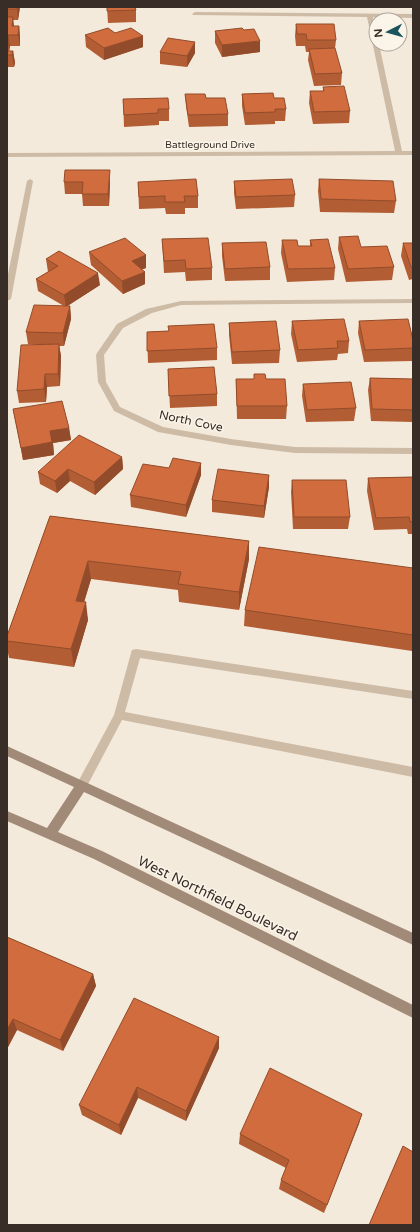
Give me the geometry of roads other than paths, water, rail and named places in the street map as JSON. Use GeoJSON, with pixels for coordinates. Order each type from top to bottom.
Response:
{"type":"FeatureCollection","features":[{"type":"Feature","properties":{"kind":"main road"},"geometry":{"type":"LineString","coordinates":[[7,750],[413,938]]}},
{"type":"Feature","properties":{"kind":"main road"},"geometry":{"type":"LineString","coordinates":[[50,834],[82,785]]}},
{"type":"Feature","properties":{"kind":"main road","name":"West Northfield Boulevard"},"geometry":{"type":"LineString","coordinates":[[7,816],[105,859],[413,1012]]}},
{"type":"Feature","properties":{"kind":"street"},"geometry":{"type":"LineString","coordinates":[[196,14],[368,16]]}},
{"type":"Feature","properties":{"kind":"street"},"geometry":{"type":"LineString","coordinates":[[378,52],[399,153]]}},
{"type":"Feature","properties":{"kind":"street","name":"Battleground Drive"},"geometry":{"type":"LineString","coordinates":[[7,155],[413,153]]}},
{"type":"Feature","properties":{"kind":"street"},"geometry":{"type":"LineString","coordinates":[[7,299],[30,181]]}},
{"type":"Feature","properties":{"kind":"street","name":"North Cove"},"geometry":{"type":"LineString","coordinates":[[413,301],[181,303],[149,310],[120,326],[100,355],[102,382],[117,409],[161,430],[231,442],[295,450],[413,451]]}},
{"type":"Feature","properties":{"kind":"street"},"geometry":{"type":"LineString","coordinates":[[82,785],[119,715],[136,653],[413,695]]}},
{"type":"Feature","properties":{"kind":"street"},"geometry":{"type":"LineString","coordinates":[[119,715],[413,772]]}}]}
